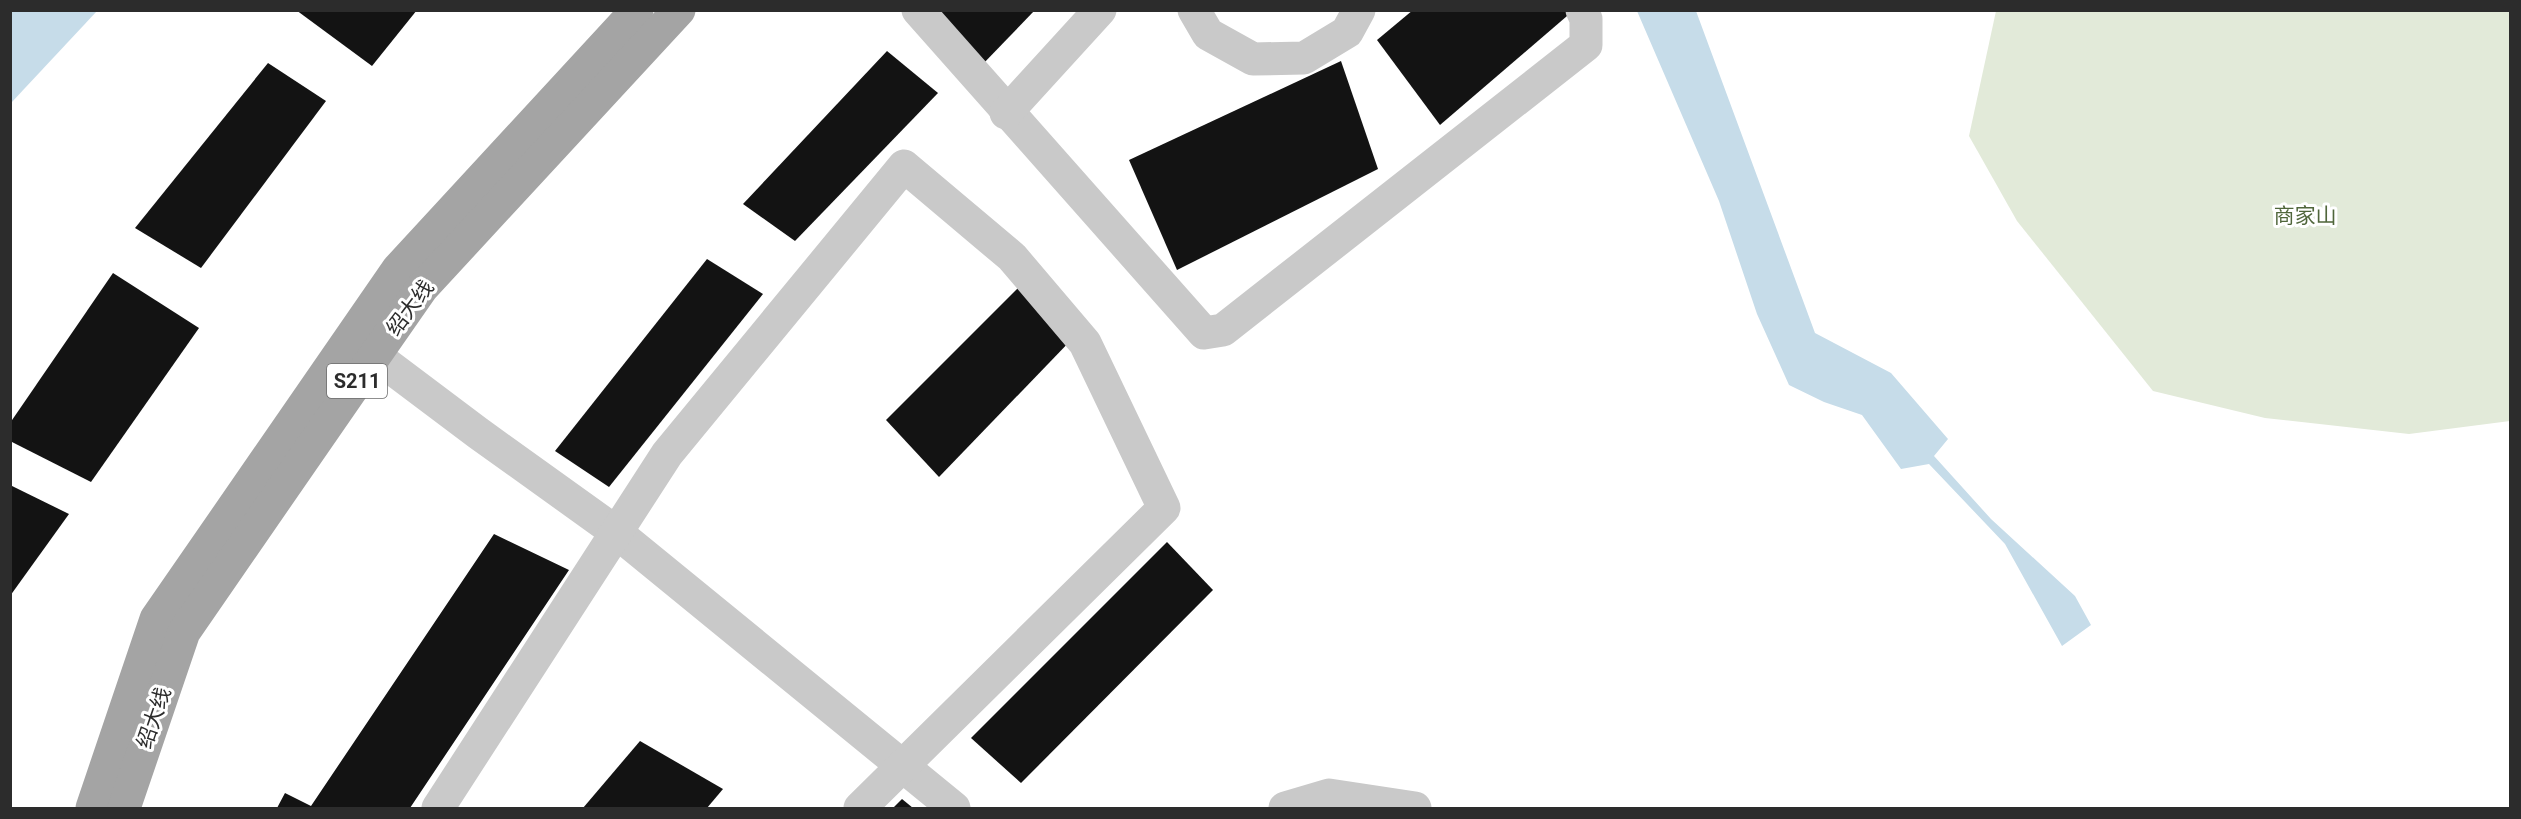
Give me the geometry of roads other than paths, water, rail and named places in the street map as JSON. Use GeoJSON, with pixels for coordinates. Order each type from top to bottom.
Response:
{"type":"FeatureCollection","features":[{"type":"Feature","properties":{"kind":"main road","name":"绍大线"},"geometry":{"type":"LineString","coordinates":[[124,808],[184,632],[363,346],[398,269],[637,10]]}},
{"type":"Feature","properties":{"kind":"main road","name":"绍大线"},"geometry":{"type":"LineString","coordinates":[[92,808],[156,619],[363,346],[422,288],[679,10]]}},
{"type":"Feature","properties":{"kind":"street"},"geometry":{"type":"LineString","coordinates":[[918,10],[1204,333],[1222,330],[1586,45],[1586,19],[1582,10]]}},
{"type":"Feature","properties":{"kind":"street"},"geometry":{"type":"LineString","coordinates":[[1006,112],[1100,10]]}},
{"type":"Feature","properties":{"kind":"street"},"geometry":{"type":"LineString","coordinates":[[1194,10],[1208,34],[1253,59],[1304,58],[1347,32],[1359,10]]}},
{"type":"Feature","properties":{"kind":"street"},"geometry":{"type":"LineString","coordinates":[[438,808],[667,454],[904,166],[1011,257],[1085,343],[1164,508],[860,808]]}},
{"type":"Feature","properties":{"kind":"street"},"geometry":{"type":"LineString","coordinates":[[363,346],[477,433],[616,532],[954,808]]}},
{"type":"Feature","properties":{"kind":"street"},"geometry":{"type":"LineString","coordinates":[[1285,808],[1329,795],[1415,808]]}},
{"type":"Feature","properties":{"kind":"water"},"geometry":{"type":"Polygon","coordinates":[[[10,11],[97,11],[11,103],[10,11]]]}},
{"type":"Feature","properties":{"kind":"water"},"geometry":{"type":"Polygon","coordinates":[[[1637,11],[1696,11],[1815,333],[1891,373],[1948,439],[1934,456],[1991,519],[2075,596],[2091,625],[2062,646],[2005,544],[1929,464],[1901,469],[1862,415],[1824,402],[1789,385],[1757,314],[1719,201],[1637,11]]]}},
{"type":"Feature","properties":{"kind":"park label","name":"商家山"},"geometry":{"type":"Point","coordinates":[2305,216]}}]}
